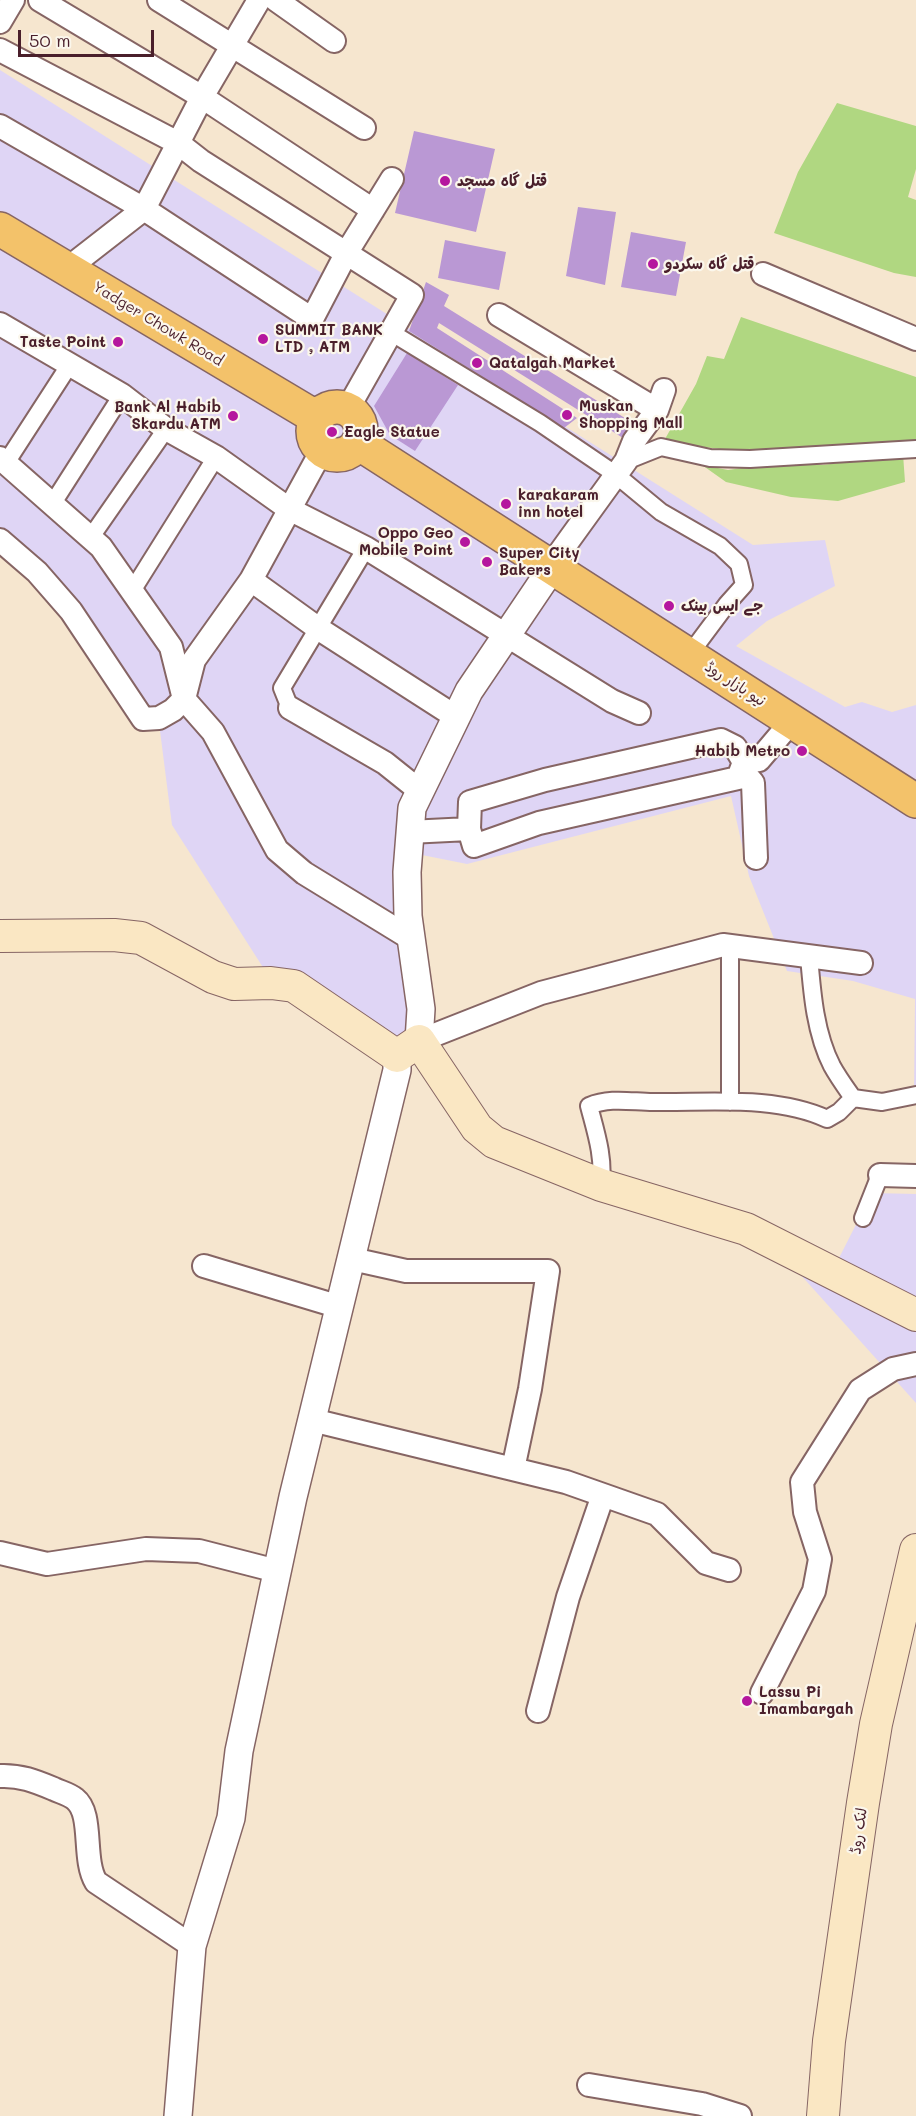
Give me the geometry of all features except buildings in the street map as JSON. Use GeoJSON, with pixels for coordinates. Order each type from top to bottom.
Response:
{"type":"FeatureCollection","features":[{"type":"Feature","properties":{"kind":"highway","name":"Yadger Chowk Road"},"geometry":{"type":"LineString","coordinates":[[0,228],[67,269],[332,414]]}},
{"type":"Feature","properties":{"kind":"highway"},"geometry":{"type":"LineString","coordinates":[[332,414],[357,418],[361,427],[360,444],[346,454],[338,455],[322,450],[314,437],[332,414]]}},
{"type":"Feature","properties":{"kind":"highway"},"geometry":{"type":"LineString","coordinates":[[360,444],[552,568]]}},
{"type":"Feature","properties":{"kind":"highway","name":"نیو بازار روڈ"},"geometry":{"type":"LineString","coordinates":[[552,568],[916,801]]}},
{"type":"Feature","properties":{"kind":"main road"},"geometry":{"type":"LineString","coordinates":[[0,936],[114,935],[141,938],[213,977],[234,984],[271,983],[294,986],[408,1048],[477,1128],[494,1142],[602,1185],[746,1229],[916,1315]]}},
{"type":"Feature","properties":{"kind":"main road","name":"لنک روڈ"},"geometry":{"type":"LineString","coordinates":[[823,2116],[829,2041],[862,1803],[876,1724],[916,1550]]}},
{"type":"Feature","properties":{"kind":"street"},"geometry":{"type":"LineString","coordinates":[[0,22],[13,0]]}},
{"type":"Feature","properties":{"kind":"street"},"geometry":{"type":"LineString","coordinates":[[40,0],[202,97],[373,210]]}},
{"type":"Feature","properties":{"kind":"street"},"geometry":{"type":"LineString","coordinates":[[159,0],[364,128]]}},
{"type":"Feature","properties":{"kind":"street"},"geometry":{"type":"LineString","coordinates":[[67,269],[144,209],[202,97],[259,0]]}},
{"type":"Feature","properties":{"kind":"street"},"geometry":{"type":"LineString","coordinates":[[276,0],[334,41]]}},
{"type":"Feature","properties":{"kind":"street"},"geometry":{"type":"LineString","coordinates":[[0,51],[177,143],[201,161],[347,252],[411,295],[392,333],[332,414]]}},
{"type":"Feature","properties":{"kind":"street"},"geometry":{"type":"LineString","coordinates":[[0,126],[144,209],[312,319],[347,252],[392,178]]}},
{"type":"Feature","properties":{"kind":"street"},"geometry":{"type":"LineString","coordinates":[[763,274],[916,339]]}},
{"type":"Feature","properties":{"kind":"street"},"geometry":{"type":"LineString","coordinates":[[178,2116],[192,1946],[231,1818],[239,1751],[277,1571],[397,1070],[408,1048],[421,1009],[410,939],[407,872],[412,808],[469,691],[508,637],[561,551],[620,468],[660,400],[499,315]]}},
{"type":"Feature","properties":{"kind":"street"},"geometry":{"type":"LineString","coordinates":[[0,324],[122,395],[166,429],[216,457],[289,509],[366,548],[612,701],[639,713]]}},
{"type":"Feature","properties":{"kind":"street"},"geometry":{"type":"LineString","coordinates":[[392,333],[520,411],[620,468],[661,512],[720,546],[739,564],[744,585],[689,654]]}},
{"type":"Feature","properties":{"kind":"street"},"geometry":{"type":"LineString","coordinates":[[70,364],[3,461],[101,547],[132,591],[171,647],[184,699],[213,732],[277,850],[304,873],[410,939]]}},
{"type":"Feature","properties":{"kind":"street"},"geometry":{"type":"LineString","coordinates":[[53,503],[122,395]]}},
{"type":"Feature","properties":{"kind":"street"},"geometry":{"type":"LineString","coordinates":[[91,537],[166,429]]}},
{"type":"Feature","properties":{"kind":"street"},"geometry":{"type":"LineString","coordinates":[[620,468],[661,447],[710,458],[750,459],[916,449]]}},
{"type":"Feature","properties":{"kind":"street"},"geometry":{"type":"LineString","coordinates":[[0,540],[38,572],[71,611],[143,719],[159,718],[173,710],[184,699],[194,660],[251,580],[322,450]]}},
{"type":"Feature","properties":{"kind":"street"},"geometry":{"type":"LineString","coordinates":[[132,591],[216,457]]}},
{"type":"Feature","properties":{"kind":"street"},"geometry":{"type":"LineString","coordinates":[[366,548],[282,688],[290,708],[385,763],[420,791]]}},
{"type":"Feature","properties":{"kind":"street"},"geometry":{"type":"LineString","coordinates":[[251,580],[319,629],[456,717]]}},
{"type":"Feature","properties":{"kind":"street"},"geometry":{"type":"LineString","coordinates":[[756,858],[753,783],[741,770],[735,747],[721,740],[545,780],[470,802],[469,829],[474,846],[539,823],[741,770],[759,760],[792,721]]}},
{"type":"Feature","properties":{"kind":"street"},"geometry":{"type":"LineString","coordinates":[[409,832],[469,829]]}},
{"type":"Feature","properties":{"kind":"street"},"geometry":{"type":"LineString","coordinates":[[408,1048],[541,993],[723,945],[861,963]]}},
{"type":"Feature","properties":{"kind":"street"},"geometry":{"type":"LineString","coordinates":[[730,946],[730,1102]]}},
{"type":"Feature","properties":{"kind":"street"},"geometry":{"type":"LineString","coordinates":[[808,956],[814,1006],[831,1066],[853,1098],[882,1102],[916,1095]]}},
{"type":"Feature","properties":{"kind":"street"},"geometry":{"type":"LineString","coordinates":[[602,1185],[603,1168],[600,1144],[589,1106],[618,1100],[730,1102],[811,1112],[827,1119],[839,1112],[853,1098]]}},
{"type":"Feature","properties":{"kind":"street"},"geometry":{"type":"LineString","coordinates":[[863,1218],[879,1175],[916,1176]]}},
{"type":"Feature","properties":{"kind":"street"},"geometry":{"type":"LineString","coordinates":[[352,1259],[406,1271],[548,1271],[530,1389],[513,1469]]}},
{"type":"Feature","properties":{"kind":"street"},"geometry":{"type":"LineString","coordinates":[[204,1266],[340,1307]]}},
{"type":"Feature","properties":{"kind":"street"},"geometry":{"type":"LineString","coordinates":[[762,1693],[814,1591],[820,1559],[805,1512],[802,1482],[860,1390],[893,1369],[916,1364]]}},
{"type":"Feature","properties":{"kind":"street"},"geometry":{"type":"LineString","coordinates":[[312,1420],[513,1469],[603,1495],[657,1514],[706,1563],[729,1570]]}},
{"type":"Feature","properties":{"kind":"street"},"geometry":{"type":"LineString","coordinates":[[538,1711],[568,1597],[603,1495]]}},
{"type":"Feature","properties":{"kind":"street"},"geometry":{"type":"LineString","coordinates":[[0,1553],[47,1564],[146,1549],[199,1551],[227,1556],[248,1565],[277,1571]]}},
{"type":"Feature","properties":{"kind":"street"},"geometry":{"type":"LineString","coordinates":[[0,1776],[27,1778],[74,1798],[81,1805],[85,1818],[90,1873],[96,1882],[192,1946]]}},
{"type":"Feature","properties":{"kind":"street"},"geometry":{"type":"LineString","coordinates":[[589,2085],[702,2104],[740,2116]]}},
{"type":"Feature","properties":{"kind":"shaded area"},"geometry":{"type":"Polygon","coordinates":[[[0,70],[753,545],[825,540],[835,586],[767,621],[736,646],[845,707],[862,702],[892,712],[916,705],[916,1098],[914,1096],[915,999],[853,981],[787,971],[749,876],[731,796],[467,864],[402,851],[412,1059],[280,994],[172,825],[158,715],[5,546],[0,545],[0,70]]]}},
{"type":"Feature","properties":{"kind":"shaded area"},"geometry":{"type":"Polygon","coordinates":[[[872,1193],[916,1194],[916,1403],[754,1223],[839,1258],[872,1193]]]}},
{"type":"Feature","properties":{"kind":"green space"},"geometry":{"type":"Polygon","coordinates":[[[837,103],[916,126],[916,169],[908,197],[916,200],[916,277],[894,273],[774,233],[798,172],[837,103]]]}},
{"type":"Feature","properties":{"kind":"green space"},"geometry":{"type":"Polygon","coordinates":[[[741,317],[916,377],[916,444],[759,452],[696,446],[665,439],[696,384],[707,356],[724,359],[741,317]]]}},
{"type":"Feature","properties":{"kind":"green space"},"geometry":{"type":"Polygon","coordinates":[[[903,454],[905,482],[838,501],[791,497],[726,482],[702,465],[728,470],[783,462],[823,465],[903,454]]]}},
{"type":"Feature","properties":{"kind":"place","name":"قتل گاہ مسجد"},"geometry":{"type":"Point","coordinates":[445,181]}},
{"type":"Feature","properties":{"kind":"place","name":"قتل گاہ سکردو"},"geometry":{"type":"Point","coordinates":[653,264]}},
{"type":"Feature","properties":{"kind":"place","name":"SUMMIT BANK LTD , ATM"},"geometry":{"type":"Point","coordinates":[263,339]}},
{"type":"Feature","properties":{"kind":"place","name":"Taste Point"},"geometry":{"type":"Point","coordinates":[118,342]}},
{"type":"Feature","properties":{"kind":"place","name":"Qatalgah Market"},"geometry":{"type":"Point","coordinates":[477,363]}},
{"type":"Feature","properties":{"kind":"place","name":"Muskan Shopping Mall"},"geometry":{"type":"Point","coordinates":[567,415]}},
{"type":"Feature","properties":{"kind":"place","name":"Bank Al Habib Skardu ATM"},"geometry":{"type":"Point","coordinates":[233,416]}},
{"type":"Feature","properties":{"kind":"place","name":"Eagle Statue"},"geometry":{"type":"Point","coordinates":[332,432]}},
{"type":"Feature","properties":{"kind":"place","name":"karakaram inn hotel"},"geometry":{"type":"Point","coordinates":[506,504]}},
{"type":"Feature","properties":{"kind":"place","name":"Oppo Geo Mobile Point"},"geometry":{"type":"Point","coordinates":[465,542]}},
{"type":"Feature","properties":{"kind":"place","name":"Super City Bakers"},"geometry":{"type":"Point","coordinates":[487,562]}},
{"type":"Feature","properties":{"kind":"place","name":"جے ایس بینک"},"geometry":{"type":"Point","coordinates":[669,606]}},
{"type":"Feature","properties":{"kind":"place","name":"Habib Metro"},"geometry":{"type":"Point","coordinates":[802,751]}},
{"type":"Feature","properties":{"kind":"place","name":"Lassu Pi Imambargah"},"geometry":{"type":"Point","coordinates":[747,1701]}}]}
